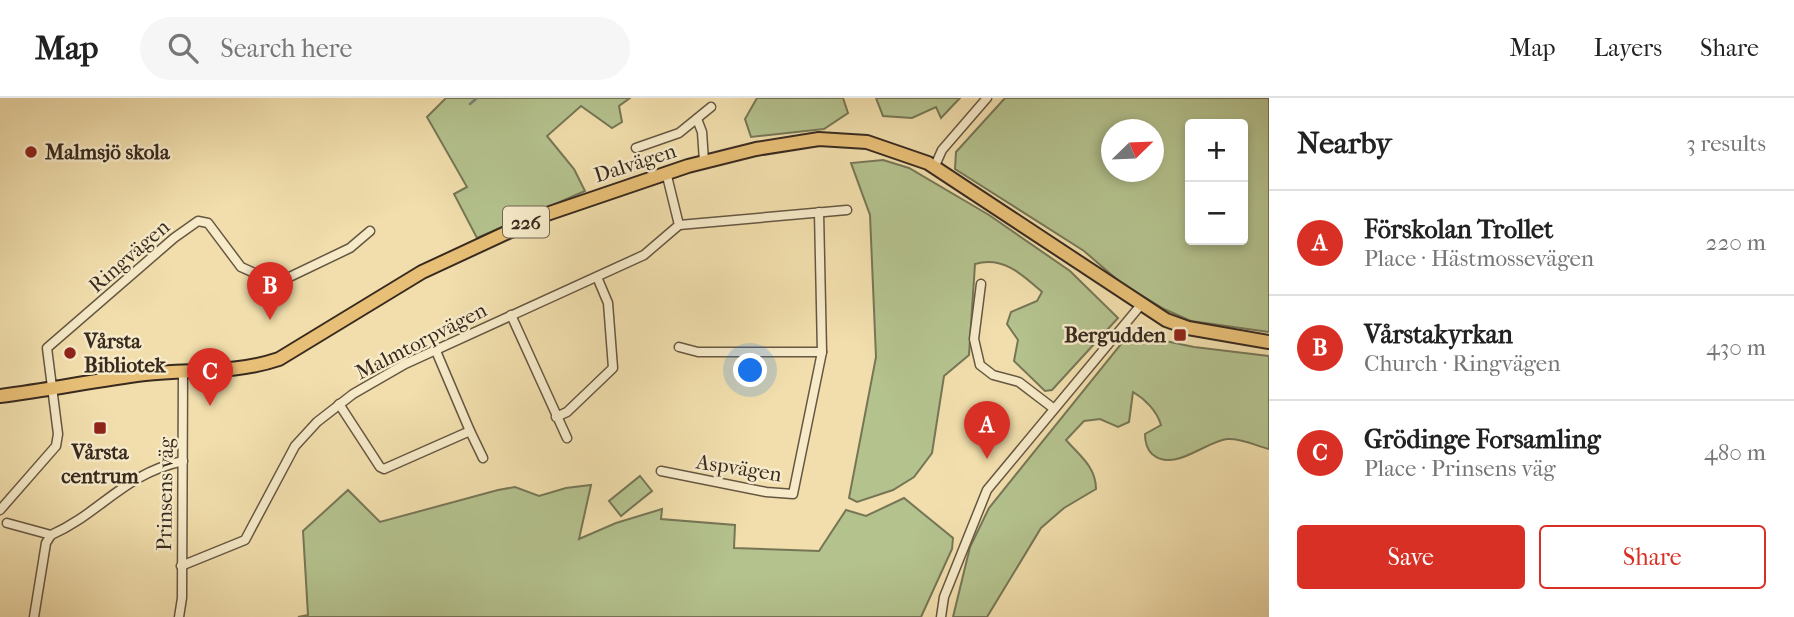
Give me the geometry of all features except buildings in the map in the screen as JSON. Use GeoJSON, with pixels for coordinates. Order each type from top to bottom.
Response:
{"type":"FeatureCollection","features":[{"type":"Feature","properties":{"kind":"main road","name":"Dalvägen"},"geometry":{"type":"LineString","coordinates":[[0,396],[183,371],[227,371],[279,359],[460,252],[547,214],[666,172],[704,162],[801,141],[836,139],[882,146],[918,158],[1140,306],[1188,328],[1269,342]]}},
{"type":"Feature","properties":{"kind":"street"},"geometry":{"type":"LineString","coordinates":[[934,168],[942,150],[986,98]]}},
{"type":"Feature","properties":{"kind":"street"},"geometry":{"type":"LineString","coordinates":[[636,148],[679,133],[711,107]]}},
{"type":"Feature","properties":{"kind":"street"},"geometry":{"type":"LineString","coordinates":[[697,119],[702,132],[704,162]]}},
{"type":"Feature","properties":{"kind":"street"},"geometry":{"type":"LineString","coordinates":[[666,172],[679,225],[847,210]]}},
{"type":"Feature","properties":{"kind":"street","name":"Aspvägen"},"geometry":{"type":"LineString","coordinates":[[661,471],[766,492],[793,494],[822,352],[819,212]]}},
{"type":"Feature","properties":{"kind":"street","name":"Ringvägen"},"geometry":{"type":"LineString","coordinates":[[52,388],[47,348],[174,238],[198,221],[215,229],[241,267],[277,283],[350,248],[370,231]]}},
{"type":"Feature","properties":{"kind":"street","name":"Malmtorpvägen"},"geometry":{"type":"LineString","coordinates":[[181,566],[246,540],[295,446],[317,422],[340,404],[405,364],[644,255],[679,225]]}},
{"type":"Feature","properties":{"kind":"street"},"geometry":{"type":"LineString","coordinates":[[556,417],[566,412],[613,368],[607,303],[597,277]]}},
{"type":"Feature","properties":{"kind":"street"},"geometry":{"type":"LineString","coordinates":[[981,284],[974,340],[980,365],[993,375],[1019,382],[1054,408]]}},
{"type":"Feature","properties":{"kind":"street"},"geometry":{"type":"LineString","coordinates":[[941,617],[944,597],[987,490],[1140,306]]}},
{"type":"Feature","properties":{"kind":"street"},"geometry":{"type":"LineString","coordinates":[[511,315],[567,438]]}},
{"type":"Feature","properties":{"kind":"street"},"geometry":{"type":"LineString","coordinates":[[679,348],[698,352],[822,352]]}},
{"type":"Feature","properties":{"kind":"street"},"geometry":{"type":"LineString","coordinates":[[436,351],[482,458]]}},
{"type":"Feature","properties":{"kind":"street","name":"Prinsens väg"},"geometry":{"type":"LineString","coordinates":[[179,617],[183,371]]}},
{"type":"Feature","properties":{"kind":"street"},"geometry":{"type":"LineString","coordinates":[[0,510],[56,446],[58,434],[52,388]]}},
{"type":"Feature","properties":{"kind":"street"},"geometry":{"type":"LineString","coordinates":[[340,404],[376,464],[384,469],[470,431]]}},
{"type":"Feature","properties":{"kind":"street"},"geometry":{"type":"LineString","coordinates":[[34,617],[46,543],[51,535],[139,475],[183,461]]}},
{"type":"Feature","properties":{"kind":"street"},"geometry":{"type":"LineString","coordinates":[[7,523],[51,535]]}},
{"type":"Feature","properties":{"kind":"green space"},"geometry":{"type":"Polygon","coordinates":[[[446,98],[630,98],[619,106],[622,122],[612,128],[581,106],[547,136],[574,169],[585,191],[477,238],[454,194],[467,187],[427,117],[446,98]]]}},
{"type":"Feature","properties":{"kind":"green space"},"geometry":{"type":"Polygon","coordinates":[[[757,98],[843,98],[848,113],[824,129],[751,137],[745,119],[757,98]]]}},
{"type":"Feature","properties":{"kind":"green space"},"geometry":{"type":"Polygon","coordinates":[[[876,98],[960,98],[941,118],[936,107],[912,118],[883,116],[876,98]]]}},
{"type":"Feature","properties":{"kind":"green space"},"geometry":{"type":"Polygon","coordinates":[[[1005,98],[1269,98],[1269,332],[1191,321],[1164,309],[1121,283],[1084,251],[955,169],[956,152],[1005,98]]]}},
{"type":"Feature","properties":{"kind":"green space"},"geometry":{"type":"Polygon","coordinates":[[[883,160],[909,168],[989,215],[1070,271],[1118,318],[1052,390],[1045,391],[1014,361],[1018,340],[1007,324],[1011,312],[1037,301],[1042,292],[1012,268],[994,262],[975,264],[969,355],[944,376],[932,453],[914,477],[893,490],[857,502],[849,498],[876,357],[870,215],[851,163],[883,160]]]}},
{"type":"Feature","properties":{"kind":"green space"},"geometry":{"type":"Polygon","coordinates":[[[1137,335],[1194,347],[1269,356],[1269,449],[1227,439],[1189,455],[1170,460],[1161,459],[1150,452],[1145,437],[1145,434],[1161,425],[1157,415],[1133,392],[1129,422],[1118,427],[1100,419],[1084,421],[1066,440],[1090,468],[1096,489],[1064,508],[1041,528],[987,617],[953,617],[970,547],[989,508],[1121,344],[1137,335]]]}},
{"type":"Feature","properties":{"kind":"green space"},"geometry":{"type":"Polygon","coordinates":[[[640,476],[652,491],[621,516],[609,501],[640,476]]]}},
{"type":"Feature","properties":{"kind":"green space"},"geometry":{"type":"Polygon","coordinates":[[[591,485],[579,539],[616,523],[662,509],[661,519],[735,525],[734,548],[819,551],[846,510],[866,516],[904,498],[953,538],[952,549],[921,617],[298,617],[308,615],[303,531],[348,490],[380,522],[515,487],[539,496],[566,488],[591,485]]]}},
{"type":"Feature","properties":{"kind":"waterway"},"geometry":{"type":"LineString","coordinates":[[470,104],[477,98]]}},
{"type":"Feature","properties":{"kind":"place","name":"Malmsjö skola"},"geometry":{"type":"Point","coordinates":[31,152]}},
{"type":"Feature","properties":{"kind":"place","name":"Vårstakyrkan"},"geometry":{"type":"Point","coordinates":[270,320]}},
{"type":"Feature","properties":{"kind":"place","name":"Bergudden"},"geometry":{"type":"Point","coordinates":[1180,335]}},
{"type":"Feature","properties":{"kind":"place","name":"Vårsta Bibliotek"},"geometry":{"type":"Point","coordinates":[70,353]}},
{"type":"Feature","properties":{"kind":"place","name":"Grödinge Forsamling"},"geometry":{"type":"Point","coordinates":[210,406]}},
{"type":"Feature","properties":{"kind":"place","name":"Vårsta centrum"},"geometry":{"type":"Point","coordinates":[100,428]}},
{"type":"Feature","properties":{"kind":"place","name":"Förskolan Trollet"},"geometry":{"type":"Point","coordinates":[987,459]}}]}
